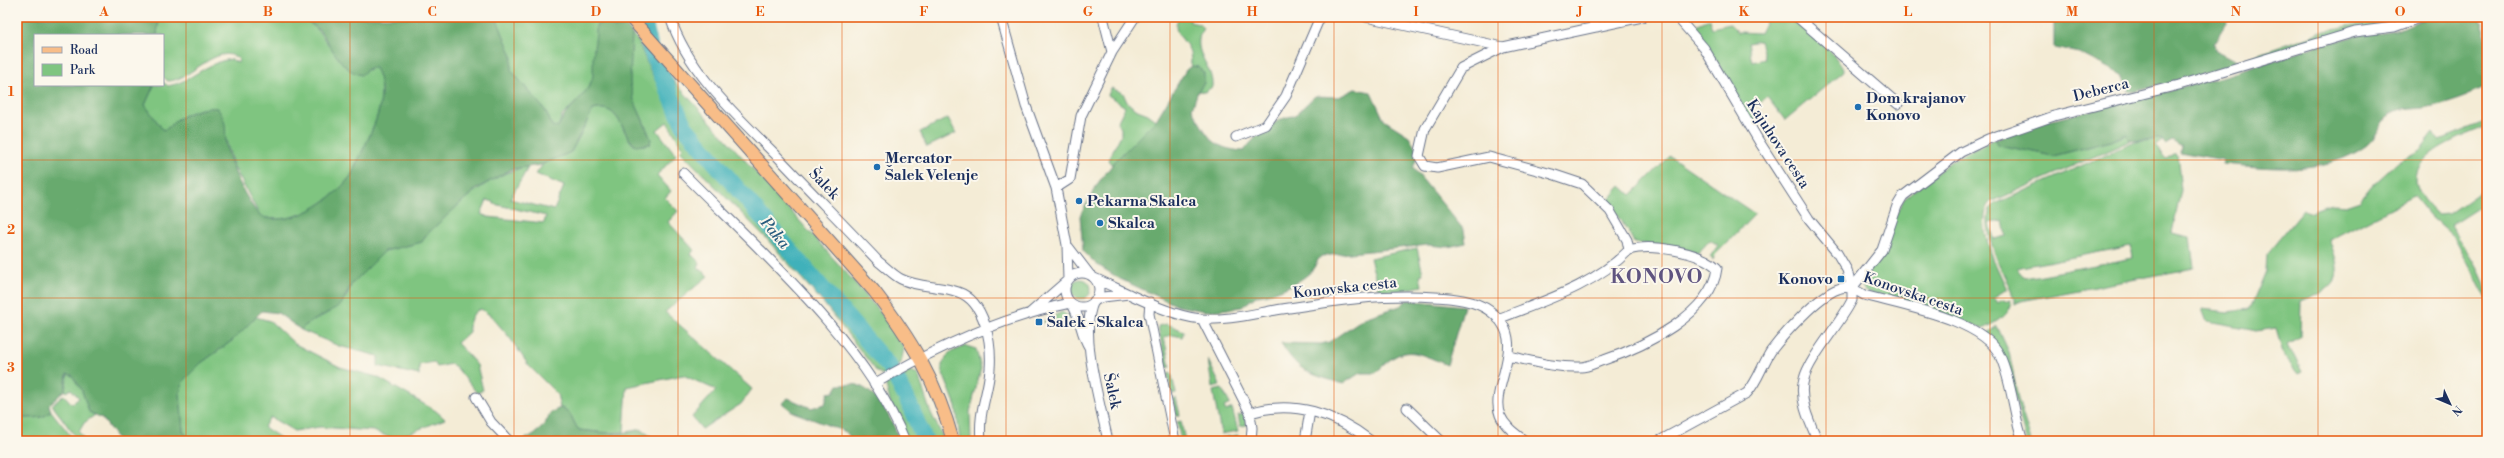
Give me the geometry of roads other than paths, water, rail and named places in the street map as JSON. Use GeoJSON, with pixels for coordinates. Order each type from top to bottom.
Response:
{"type":"FeatureCollection","features":[{"type":"Feature","properties":{"kind":"main road"},"geometry":{"type":"LineString","coordinates":[[630,17],[874,291],[900,325],[920,356],[939,398],[953,441]]}},
{"type":"Feature","properties":{"kind":"street","name":"Šalek"},"geometry":{"type":"LineString","coordinates":[[670,17],[676,37],[712,88],[736,115],[879,262],[901,279],[920,285],[958,292],[981,311],[986,330],[990,369],[980,412],[981,441]]}},
{"type":"Feature","properties":{"kind":"street"},"geometry":{"type":"LineString","coordinates":[[1001,17],[1026,106],[1056,188],[1067,245],[1068,280],[1065,290],[1076,310],[1089,347]]}},
{"type":"Feature","properties":{"kind":"street"},"geometry":{"type":"LineString","coordinates":[[1103,17],[1112,52]]}},
{"type":"Feature","properties":{"kind":"street"},"geometry":{"type":"LineString","coordinates":[[1056,188],[1070,179],[1081,116],[1112,52],[1135,17]]}},
{"type":"Feature","properties":{"kind":"street"},"geometry":{"type":"LineString","coordinates":[[1236,136],[1266,124],[1286,96],[1320,17]]}},
{"type":"Feature","properties":{"kind":"street"},"geometry":{"type":"LineString","coordinates":[[1366,17],[1503,47]]}},
{"type":"Feature","properties":{"kind":"street"},"geometry":{"type":"LineString","coordinates":[[1590,17],[1597,28]]}},
{"type":"Feature","properties":{"kind":"street"},"geometry":{"type":"LineString","coordinates":[[1629,250],[1627,240],[1610,211],[1582,184],[1552,174],[1489,157],[1437,168],[1425,166],[1419,156],[1425,129],[1461,68],[1503,47],[1597,28],[1642,17]]}},
{"type":"Feature","properties":{"kind":"street","name":"Kajuhova cesta"},"geometry":{"type":"LineString","coordinates":[[1677,17],[1704,48],[1760,143],[1809,219],[1837,253],[1847,270],[1852,288]]}},
{"type":"Feature","properties":{"kind":"street"},"geometry":{"type":"LineString","coordinates":[[1797,17],[1898,104]]}},
{"type":"Feature","properties":{"kind":"street","name":"Deberca"},"geometry":{"type":"LineString","coordinates":[[1852,288],[1882,250],[1897,206],[1903,196],[1961,152],[1988,138],[2054,116],[2179,85],[2355,32],[2394,27],[2422,17]]}},
{"type":"Feature","properties":{"kind":"street"},"geometry":{"type":"LineString","coordinates":[[682,173],[794,286],[844,341],[874,384],[905,441]]}},
{"type":"Feature","properties":{"kind":"street"},"geometry":{"type":"LineString","coordinates":[[1067,245],[1098,287],[1089,313],[1089,347]]}},
{"type":"Feature","properties":{"kind":"street"},"geometry":{"type":"LineString","coordinates":[[1508,356],[1554,366],[1582,367],[1626,352],[1664,333],[1695,308],[1716,279],[1717,268],[1711,262],[1670,249],[1638,247],[1629,250],[1598,276],[1498,319],[1506,336],[1508,356],[1498,407],[1506,424],[1525,441]]}},
{"type":"Feature","properties":{"kind":"street"},"geometry":{"type":"LineString","coordinates":[[1029,314],[1068,280],[1080,273],[1092,277]]}},
{"type":"Feature","properties":{"kind":"street","name":"Konovska cesta"},"geometry":{"type":"LineString","coordinates":[[1092,277],[1178,314],[1202,319],[1243,315],[1363,297],[1406,295],[1466,301],[1490,311],[1498,319]]}},
{"type":"Feature","properties":{"kind":"street"},"geometry":{"type":"LineString","coordinates":[[1817,440],[1804,400],[1804,378],[1810,366],[1845,315],[1852,300],[1852,288]]}},
{"type":"Feature","properties":{"kind":"street","name":"Konovska cesta"},"geometry":{"type":"LineString","coordinates":[[1660,441],[1747,393],[1755,384],[1762,366],[1772,350],[1809,309],[1838,289],[1852,288],[1864,295],[1943,318],[1979,332],[1992,344],[2000,355],[2016,422],[2023,441]]}},
{"type":"Feature","properties":{"kind":"street"},"geometry":{"type":"LineString","coordinates":[[874,384],[920,356],[1029,314],[1071,303],[1085,306],[1103,297],[1129,294]]}},
{"type":"Feature","properties":{"kind":"street"},"geometry":{"type":"LineString","coordinates":[[1150,302],[1149,314],[1175,441]]}},
{"type":"Feature","properties":{"kind":"street"},"geometry":{"type":"LineString","coordinates":[[1202,319],[1250,413],[1252,428],[1251,441]]}},
{"type":"Feature","properties":{"kind":"street","name":"Šalek"},"geometry":{"type":"LineString","coordinates":[[1089,347],[1108,441]]}},
{"type":"Feature","properties":{"kind":"street"},"geometry":{"type":"LineString","coordinates":[[476,397],[492,422],[509,441]]}},
{"type":"Feature","properties":{"kind":"street"},"geometry":{"type":"LineString","coordinates":[[1250,413],[1286,406],[1310,411],[1346,424],[1371,441]]}},
{"type":"Feature","properties":{"kind":"street"},"geometry":{"type":"LineString","coordinates":[[1407,408],[1441,441]]}},
{"type":"Feature","properties":{"kind":"street"},"geometry":{"type":"LineString","coordinates":[[1305,441],[1310,411]]}},
{"type":"Feature","properties":{"kind":"waterway","name":"Paka"},"geometry":{"type":"LineString","coordinates":[[643,17],[651,50],[684,126],[891,369],[907,399],[925,441]]}},
{"type":"Feature","properties":{"kind":"place","name":"Dom krajanov Konovo"},"geometry":{"type":"Point","coordinates":[1858,107]}},
{"type":"Feature","properties":{"kind":"place","name":"Mercator Šalek Velenje"},"geometry":{"type":"Point","coordinates":[877,167]}},
{"type":"Feature","properties":{"kind":"place","name":"Pekarna Skalca"},"geometry":{"type":"Point","coordinates":[1079,201]}},
{"type":"Feature","properties":{"kind":"place","name":"Skalca"},"geometry":{"type":"Point","coordinates":[1100,223]}},
{"type":"Feature","properties":{"kind":"place","name":"Konovo"},"geometry":{"type":"Point","coordinates":[1841,279]}},
{"type":"Feature","properties":{"kind":"place","name":"Šalek - Skalca"},"geometry":{"type":"Point","coordinates":[1039,322]}},
{"type":"Feature","properties":{"kind":"district","name":"KONOVO"},"geometry":{"type":"Point","coordinates":[1657,277]}}]}
